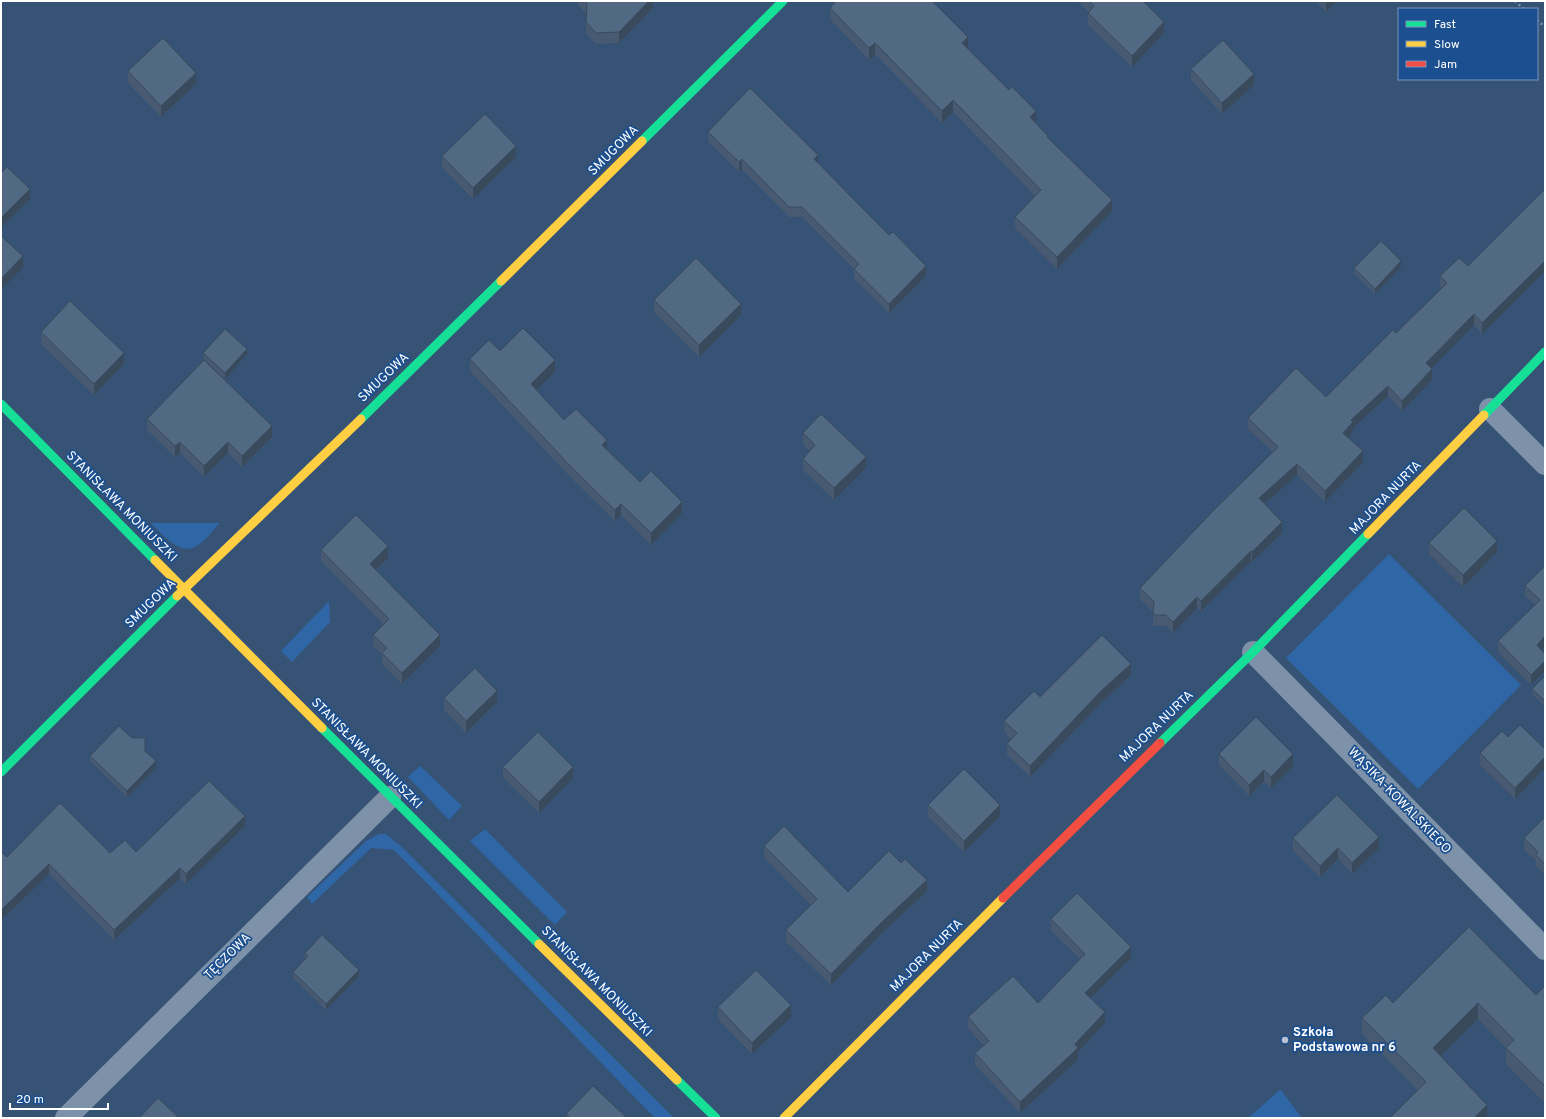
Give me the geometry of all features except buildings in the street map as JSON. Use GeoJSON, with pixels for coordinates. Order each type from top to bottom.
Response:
{"type":"FeatureCollection","features":[{"type":"Feature","properties":{"kind":"street","name":"SMUGOWA"},"geometry":{"type":"LineString","coordinates":[[1,772],[136,636],[410,371],[783,1]]}},
{"type":"Feature","properties":{"kind":"street","name":"MAJORA NURTA"},"geometry":{"type":"LineString","coordinates":[[784,1118],[1064,836],[1253,652],[1545,352]]}},
{"type":"Feature","properties":{"kind":"street","name":"STANISŁAWA MONIUSZKI"},"geometry":{"type":"LineString","coordinates":[[1,404],[390,797],[716,1118]]}},
{"type":"Feature","properties":{"kind":"street"},"geometry":{"type":"LineString","coordinates":[[1490,410],[1545,464]]}},
{"type":"Feature","properties":{"kind":"street","name":"WĄSIKA-KOWALSKIEGO"},"geometry":{"type":"LineString","coordinates":[[1253,652],[1545,949]]}},
{"type":"Feature","properties":{"kind":"street","name":"TĘCZOWA"},"geometry":{"type":"LineString","coordinates":[[66,1118],[390,797]]}},
{"type":"Feature","properties":{"kind":"path"},"geometry":{"type":"LineString","coordinates":[[1515,1],[1523,8]]}},
{"type":"Feature","properties":{"kind":"shaded area"},"geometry":{"type":"Polygon","coordinates":[[[151,523],[220,523],[202,543],[189,549],[176,546],[170,542],[151,523]]]}},
{"type":"Feature","properties":{"kind":"shaded area"},"geometry":{"type":"Polygon","coordinates":[[[1389,554],[1521,685],[1418,789],[1286,658],[1389,554]]]}},
{"type":"Feature","properties":{"kind":"shaded area"},"geometry":{"type":"Polygon","coordinates":[[[329,601],[330,622],[292,662],[281,651],[329,601]]]}},
{"type":"Feature","properties":{"kind":"shaded area"},"geometry":{"type":"Polygon","coordinates":[[[420,766],[462,806],[449,820],[408,777],[420,766]]]}},
{"type":"Feature","properties":{"kind":"shaded area"},"geometry":{"type":"Polygon","coordinates":[[[485,829],[567,912],[555,925],[470,841],[485,829]]]}},
{"type":"Feature","properties":{"kind":"shaded area"},"geometry":{"type":"Polygon","coordinates":[[[379,834],[386,834],[404,849],[674,1118],[655,1118],[460,916],[394,850],[371,848],[312,904],[307,897],[366,841],[379,834]]]}},
{"type":"Feature","properties":{"kind":"shaded area"},"geometry":{"type":"Polygon","coordinates":[[[1280,1090],[1302,1118],[1248,1118],[1280,1090]]]}},
{"type":"Feature","properties":{"kind":"traffic: fast"},"geometry":{"type":"LineString","coordinates":[[642,141],[783,1]]}},
{"type":"Feature","properties":{"kind":"traffic: fast"},"geometry":{"type":"LineString","coordinates":[[361,419],[501,281]]}},
{"type":"Feature","properties":{"kind":"traffic: fast"},"geometry":{"type":"LineString","coordinates":[[1484,415],[1545,352]]}},
{"type":"Feature","properties":{"kind":"traffic: fast"},"geometry":{"type":"LineString","coordinates":[[1,404],[155,560]]}},
{"type":"Feature","properties":{"kind":"traffic: fast"},"geometry":{"type":"LineString","coordinates":[[1160,743],[1253,652],[1368,534]]}},
{"type":"Feature","properties":{"kind":"traffic: fast"},"geometry":{"type":"LineString","coordinates":[[1,772],[177,596]]}},
{"type":"Feature","properties":{"kind":"traffic: fast"},"geometry":{"type":"LineString","coordinates":[[322,728],[539,944]]}},
{"type":"Feature","properties":{"kind":"traffic: fast"},"geometry":{"type":"LineString","coordinates":[[677,1080],[716,1118]]}},
{"type":"Feature","properties":{"kind":"traffic: slow"},"geometry":{"type":"LineString","coordinates":[[501,281],[642,141]]}},
{"type":"Feature","properties":{"kind":"traffic: slow"},"geometry":{"type":"LineString","coordinates":[[1368,534],[1484,415]]}},
{"type":"Feature","properties":{"kind":"traffic: slow"},"geometry":{"type":"LineString","coordinates":[[177,596],[361,419]]}},
{"type":"Feature","properties":{"kind":"traffic: slow"},"geometry":{"type":"LineString","coordinates":[[155,560],[322,728]]}},
{"type":"Feature","properties":{"kind":"traffic: slow"},"geometry":{"type":"LineString","coordinates":[[784,1118],[1003,898]]}},
{"type":"Feature","properties":{"kind":"traffic: slow"},"geometry":{"type":"LineString","coordinates":[[539,944],[677,1080]]}},
{"type":"Feature","properties":{"kind":"traffic: jam"},"geometry":{"type":"LineString","coordinates":[[1003,898],[1160,743]]}},
{"type":"Feature","properties":{"kind":"place","name":"Szkoła Podstawowa nr 6"},"geometry":{"type":"Point","coordinates":[1285,1040]}}]}
